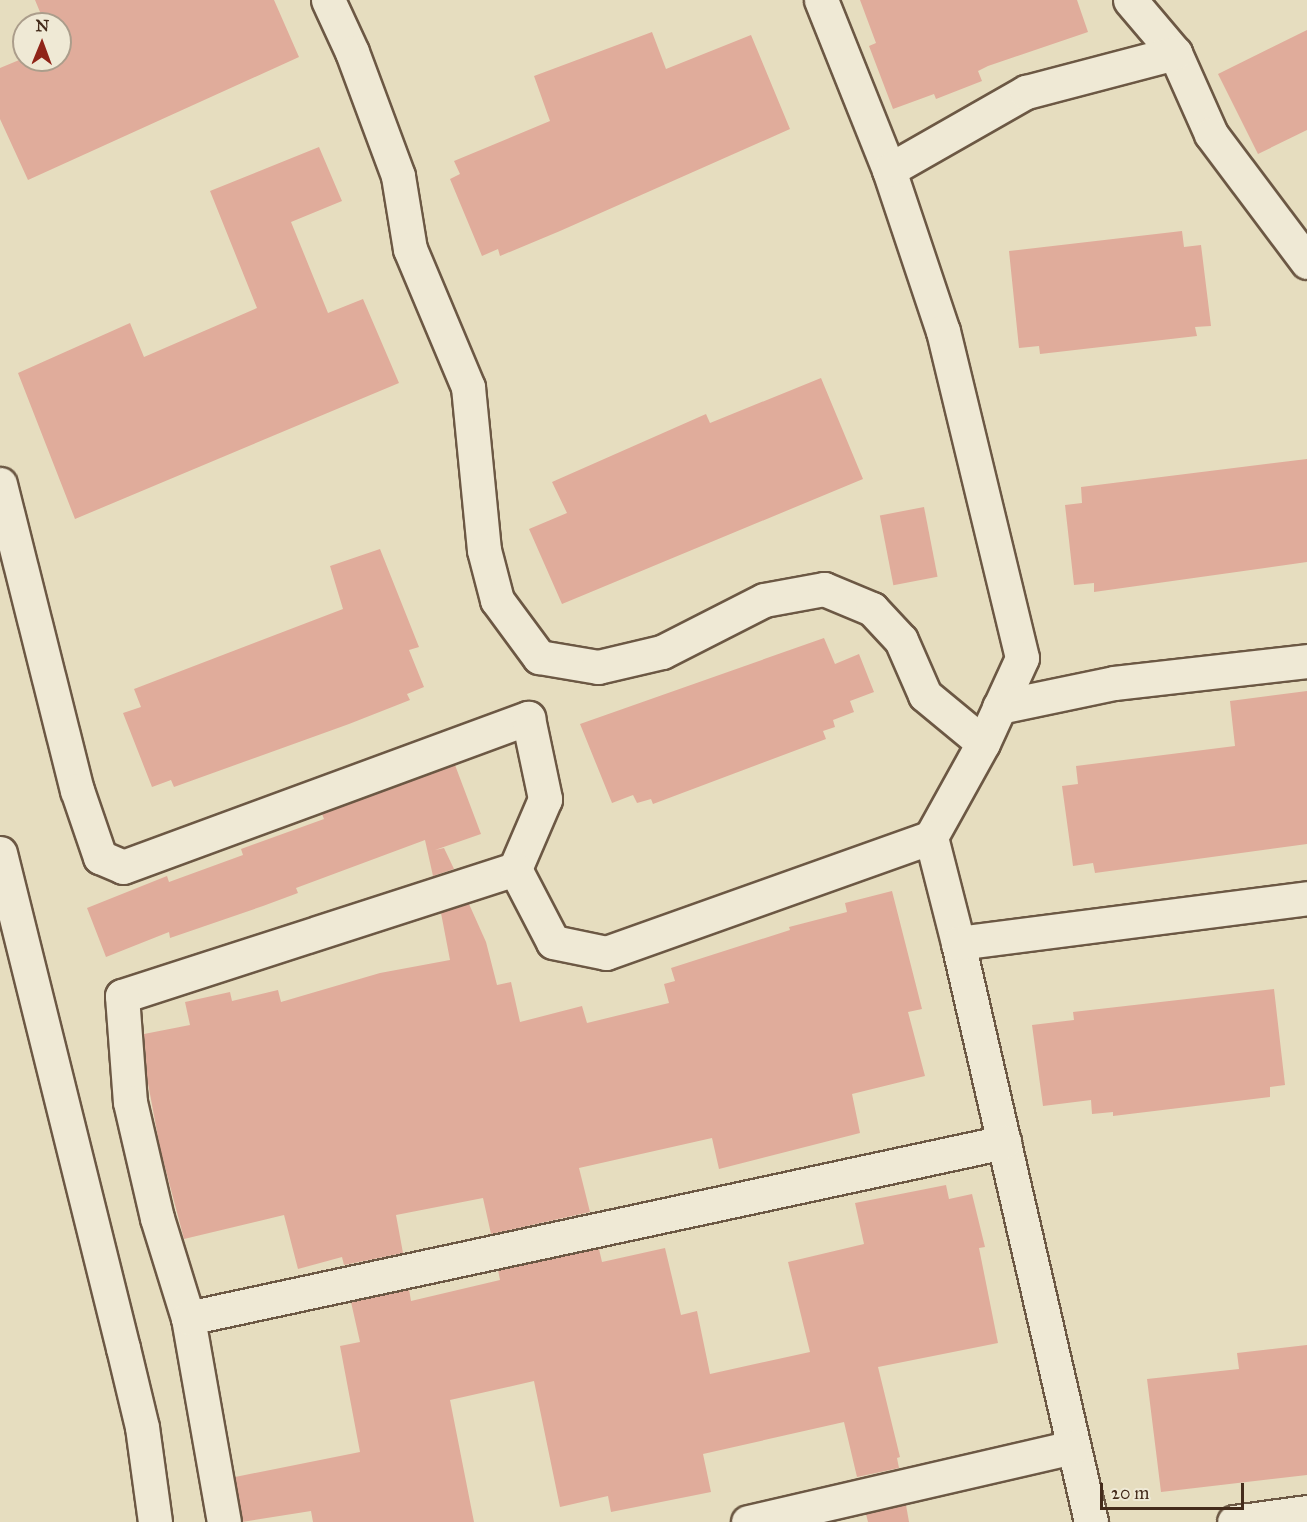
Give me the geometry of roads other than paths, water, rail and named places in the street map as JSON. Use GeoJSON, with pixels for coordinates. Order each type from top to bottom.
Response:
{"type":"FeatureCollection","features":[{"type":"Feature","properties":{"kind":"street"},"geometry":{"type":"LineString","coordinates":[[328,0],[352,52],[398,176],[410,249],[468,387],[484,550],[497,600],[538,657],[598,667],[662,652],[764,600],[824,589],[872,609],[901,640],[925,695],[983,743]]}},
{"type":"Feature","properties":{"kind":"street"},"geometry":{"type":"LineString","coordinates":[[515,869],[553,942],[606,953],[931,837],[983,743],[1022,658],[943,331],[889,170],[821,0]]}},
{"type":"Feature","properties":{"kind":"street"},"geometry":{"type":"LineString","coordinates":[[1130,0],[1174,53],[1211,134],[1307,262]]}},
{"type":"Feature","properties":{"kind":"street"},"geometry":{"type":"LineString","coordinates":[[889,170],[1026,92],[1174,53]]}},
{"type":"Feature","properties":{"kind":"street"},"geometry":{"type":"LineString","coordinates":[[0,484],[77,790],[100,856],[123,867],[528,718],[545,799],[515,869],[122,996],[130,1102],[157,1218],[188,1318],[224,1522]]}},
{"type":"Feature","properties":{"kind":"street"},"geometry":{"type":"LineString","coordinates":[[999,707],[1114,683],[1307,661]]}},
{"type":"Feature","properties":{"kind":"street"},"geometry":{"type":"LineString","coordinates":[[931,837],[958,943],[1091,1522]]}},
{"type":"Feature","properties":{"kind":"street"},"geometry":{"type":"LineString","coordinates":[[0,853],[131,1382],[155,1522]]}},
{"type":"Feature","properties":{"kind":"street"},"geometry":{"type":"LineString","coordinates":[[958,943],[1307,898]]}},
{"type":"Feature","properties":{"kind":"street"},"geometry":{"type":"LineString","coordinates":[[188,1318],[1004,1142]]}},
{"type":"Feature","properties":{"kind":"street"},"geometry":{"type":"LineString","coordinates":[[748,1522],[1072,1447]]}},
{"type":"Feature","properties":{"kind":"street"},"geometry":{"type":"LineString","coordinates":[[1234,1522],[1307,1512]]}}]}
